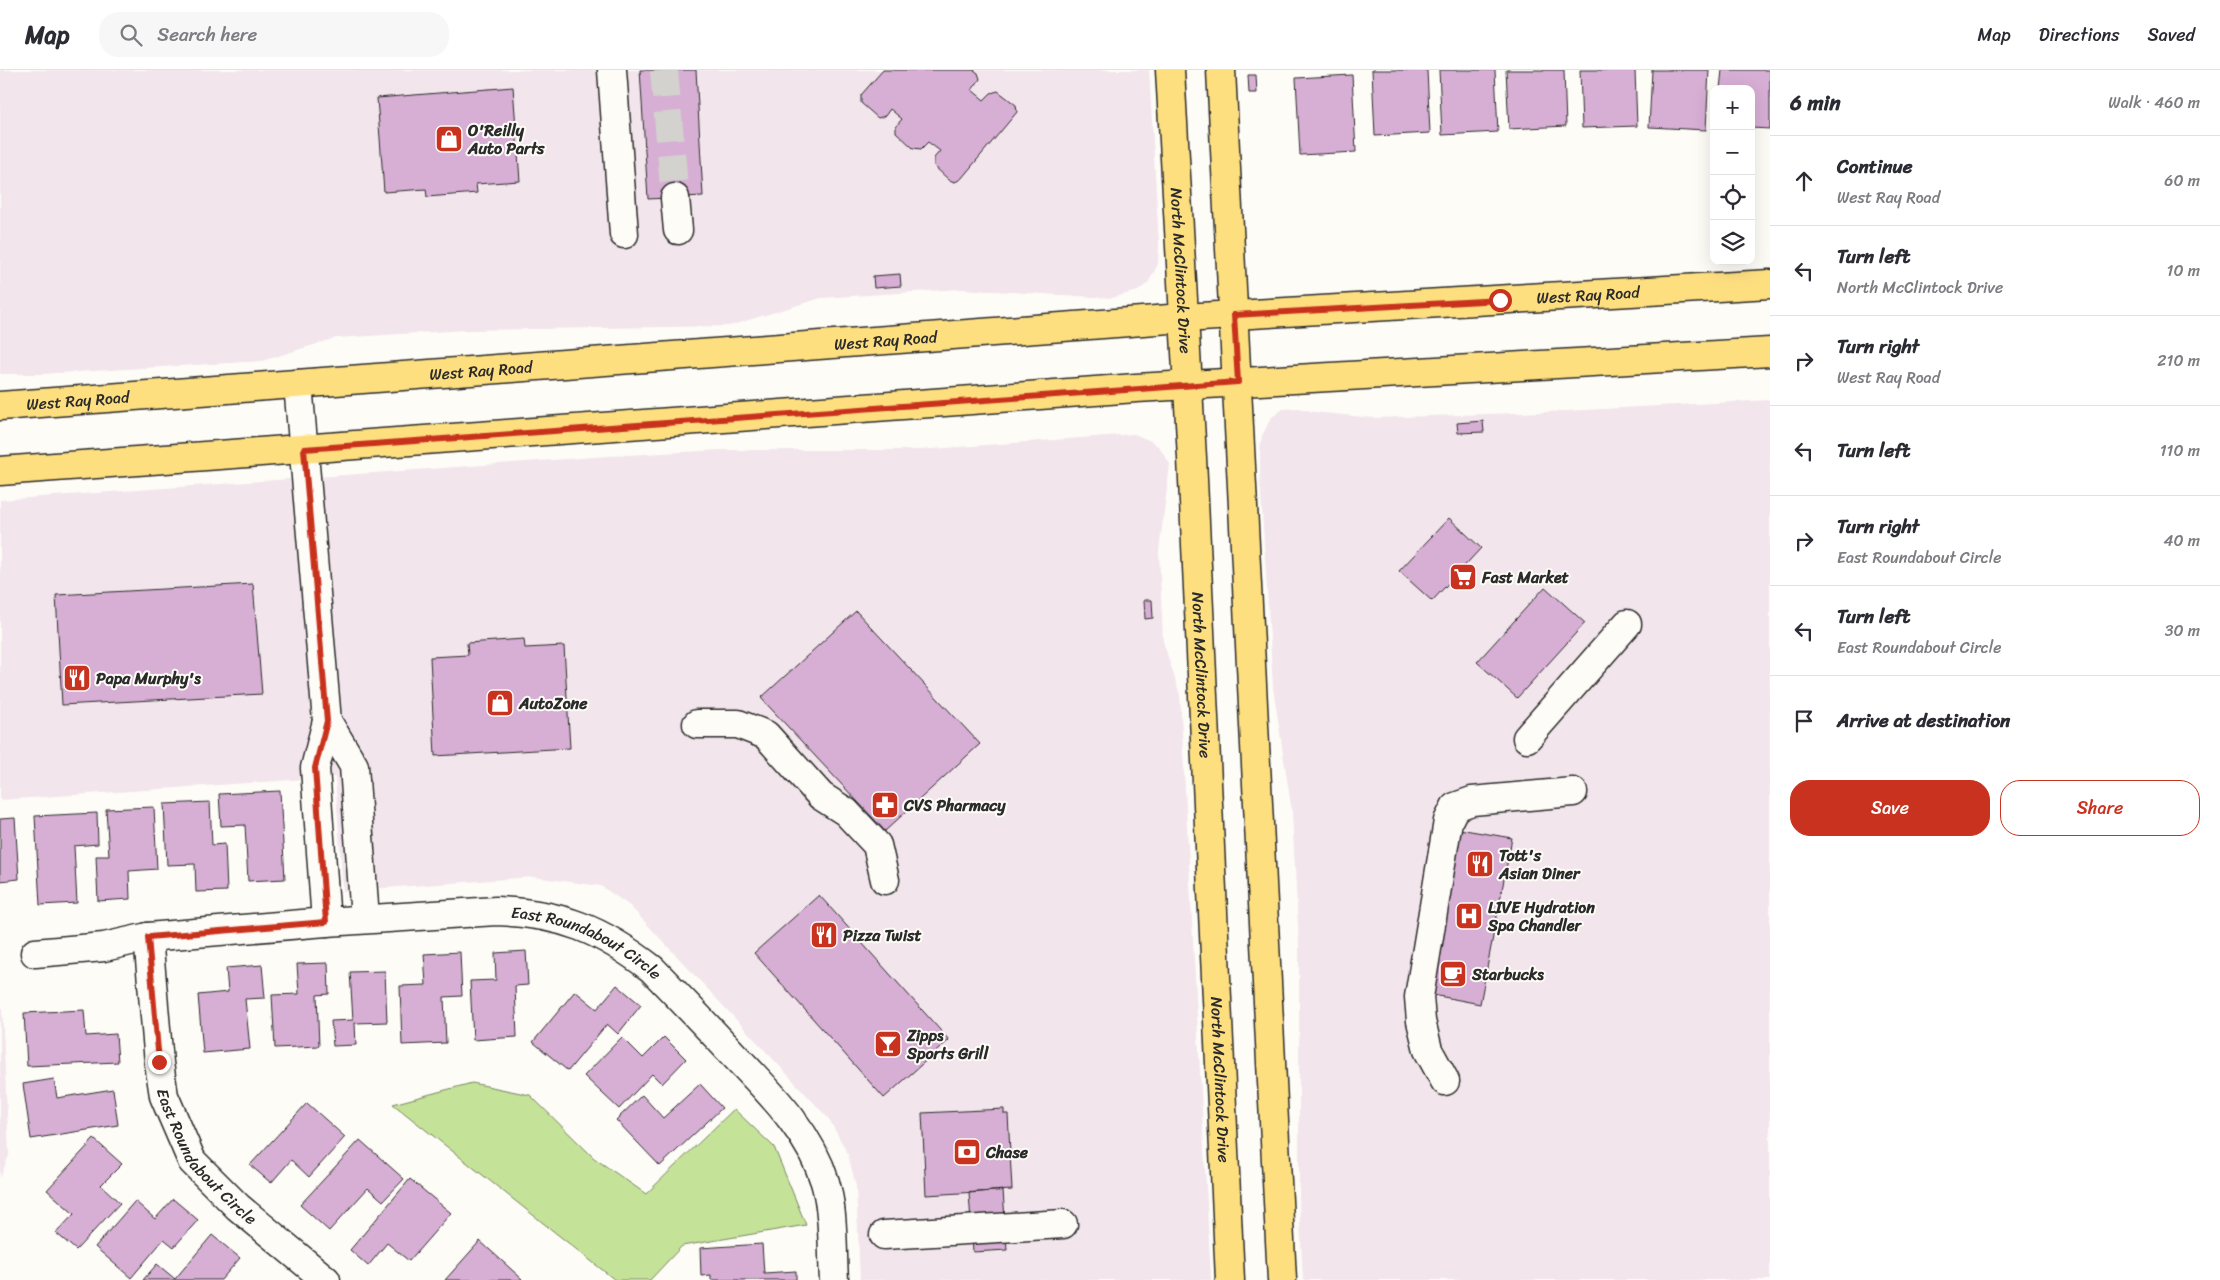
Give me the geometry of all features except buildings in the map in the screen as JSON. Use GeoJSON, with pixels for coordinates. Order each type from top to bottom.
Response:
{"type":"FeatureCollection","features":[{"type":"Feature","properties":{"kind":"main road","name":"North McClintock Drive"},"geometry":{"type":"LineString","coordinates":[[1170,70],[1230,1280]]}},
{"type":"Feature","properties":{"kind":"main road"},"geometry":{"type":"LineString","coordinates":[[1221,70],[1282,1280]]}},
{"type":"Feature","properties":{"kind":"main road","name":"West Ray Road"},"geometry":{"type":"LineString","coordinates":[[0,406],[1183,318],[1770,284]]}},
{"type":"Feature","properties":{"kind":"main road"},"geometry":{"type":"LineString","coordinates":[[0,471],[1187,385],[1770,352]]}},
{"type":"Feature","properties":{"kind":"street"},"geometry":{"type":"LineString","coordinates":[[612,70],[624,234]]}},
{"type":"Feature","properties":{"kind":"street"},"geometry":{"type":"LineString","coordinates":[[675,198],[678,230]]}},
{"type":"Feature","properties":{"kind":"street"},"geometry":{"type":"LineString","coordinates":[[298,384],[327,721],[315,768],[326,922]]}},
{"type":"Feature","properties":{"kind":"street"},"geometry":{"type":"LineString","coordinates":[[1527,738],[1627,624]]}},
{"type":"Feature","properties":{"kind":"street"},"geometry":{"type":"LineString","coordinates":[[327,721],[354,766],[365,919]]}},
{"type":"Feature","properties":{"kind":"street"},"geometry":{"type":"LineString","coordinates":[[697,724],[738,724],[766,735],[821,796],[846,812],[877,845],[885,880]]}},
{"type":"Feature","properties":{"kind":"street"},"geometry":{"type":"LineString","coordinates":[[1445,1081],[1428,1050],[1421,1021],[1419,997],[1448,821],[1455,806],[1472,801],[1573,792]]}},
{"type":"Feature","properties":{"kind":"street","name":"East Roundabout Circle"},"geometry":{"type":"LineString","coordinates":[[35,953],[104,946],[148,937],[365,919],[496,911],[522,912],[577,924],[598,932],[652,968],[776,1099],[798,1127],[815,1154],[825,1183],[831,1214],[834,1280]]}},
{"type":"Feature","properties":{"kind":"street","name":"East Roundabout Circle"},"geometry":{"type":"LineString","coordinates":[[148,937],[159,1062],[164,1096],[192,1161],[238,1207],[326,1280]]}},
{"type":"Feature","properties":{"kind":"street"},"geometry":{"type":"LineString","coordinates":[[884,1234],[1063,1224]]}},
{"type":"Feature","properties":{"kind":"shaded area"},"geometry":{"type":"Polygon","coordinates":[[[0,70],[1149,70],[1159,244],[1158,264],[1148,283],[1138,291],[1111,298],[960,289],[821,298],[729,326],[465,330],[336,338],[262,361],[41,374],[0,374],[0,70]]]}},
{"type":"Feature","properties":{"kind":"shaded area"},"geometry":{"type":"Polygon","coordinates":[[[1770,400],[1770,1280],[1303,1280],[1299,1202],[1299,945],[1292,812],[1273,687],[1260,477],[1262,436],[1271,418],[1283,409],[1298,408],[1314,412],[1373,418],[1547,412],[1770,400]]]}},
{"type":"Feature","properties":{"kind":"shaded area"},"geometry":{"type":"Polygon","coordinates":[[[1134,434],[1151,441],[1159,447],[1170,464],[1159,551],[1163,641],[1180,695],[1211,1280],[860,1280],[856,1186],[848,1154],[829,1119],[630,906],[601,886],[533,877],[343,891],[335,777],[0,800],[0,500],[608,456],[721,450],[919,450],[1134,434]]]}},
{"type":"Feature","properties":{"kind":"shaded area"},"geometry":{"type":"Polygon","coordinates":[[[0,1005],[2,1009],[9,1155],[0,1178],[0,1005]]]}},
{"type":"Feature","properties":{"kind":"green space"},"geometry":{"type":"Polygon","coordinates":[[[472,1083],[530,1095],[594,1158],[646,1194],[734,1109],[774,1147],[806,1225],[682,1246],[650,1280],[615,1280],[393,1104],[472,1083]]]}},
{"type":"Feature","properties":{"kind":"tunnel"},"geometry":{"type":"LineString","coordinates":[[664,70],[675,198]]}},
{"type":"Feature","properties":{"kind":"place","name":"O'Reilly Auto Parts"},"geometry":{"type":"Point","coordinates":[449,139]}},
{"type":"Feature","properties":{"kind":"place","name":"Fast Market"},"geometry":{"type":"Point","coordinates":[1463,577]}},
{"type":"Feature","properties":{"kind":"place","name":"Papa Murphy's"},"geometry":{"type":"Point","coordinates":[77,678]}},
{"type":"Feature","properties":{"kind":"place","name":"AutoZone"},"geometry":{"type":"Point","coordinates":[500,703]}},
{"type":"Feature","properties":{"kind":"place","name":"CVS Pharmacy"},"geometry":{"type":"Point","coordinates":[885,805]}},
{"type":"Feature","properties":{"kind":"place","name":"Tott's Asian Diner"},"geometry":{"type":"Point","coordinates":[1480,864]}},
{"type":"Feature","properties":{"kind":"place","name":"LIVE Hydration Spa Chandler"},"geometry":{"type":"Point","coordinates":[1469,916]}},
{"type":"Feature","properties":{"kind":"place","name":"Pizza Twist"},"geometry":{"type":"Point","coordinates":[824,935]}},
{"type":"Feature","properties":{"kind":"place","name":"Starbucks"},"geometry":{"type":"Point","coordinates":[1453,974]}},
{"type":"Feature","properties":{"kind":"place","name":"Zipps Sports Grill"},"geometry":{"type":"Point","coordinates":[888,1044]}},
{"type":"Feature","properties":{"kind":"place","name":"Chase"},"geometry":{"type":"Point","coordinates":[967,1152]}},
{"type":"Feature","properties":{"kind":"route"},"geometry":{"type":"LineString","coordinates":[[159,1062],[148,937],[326,922],[315,768],[327,721],[304,449],[1238,382],[1234,315],[1500,300]]}}]}
